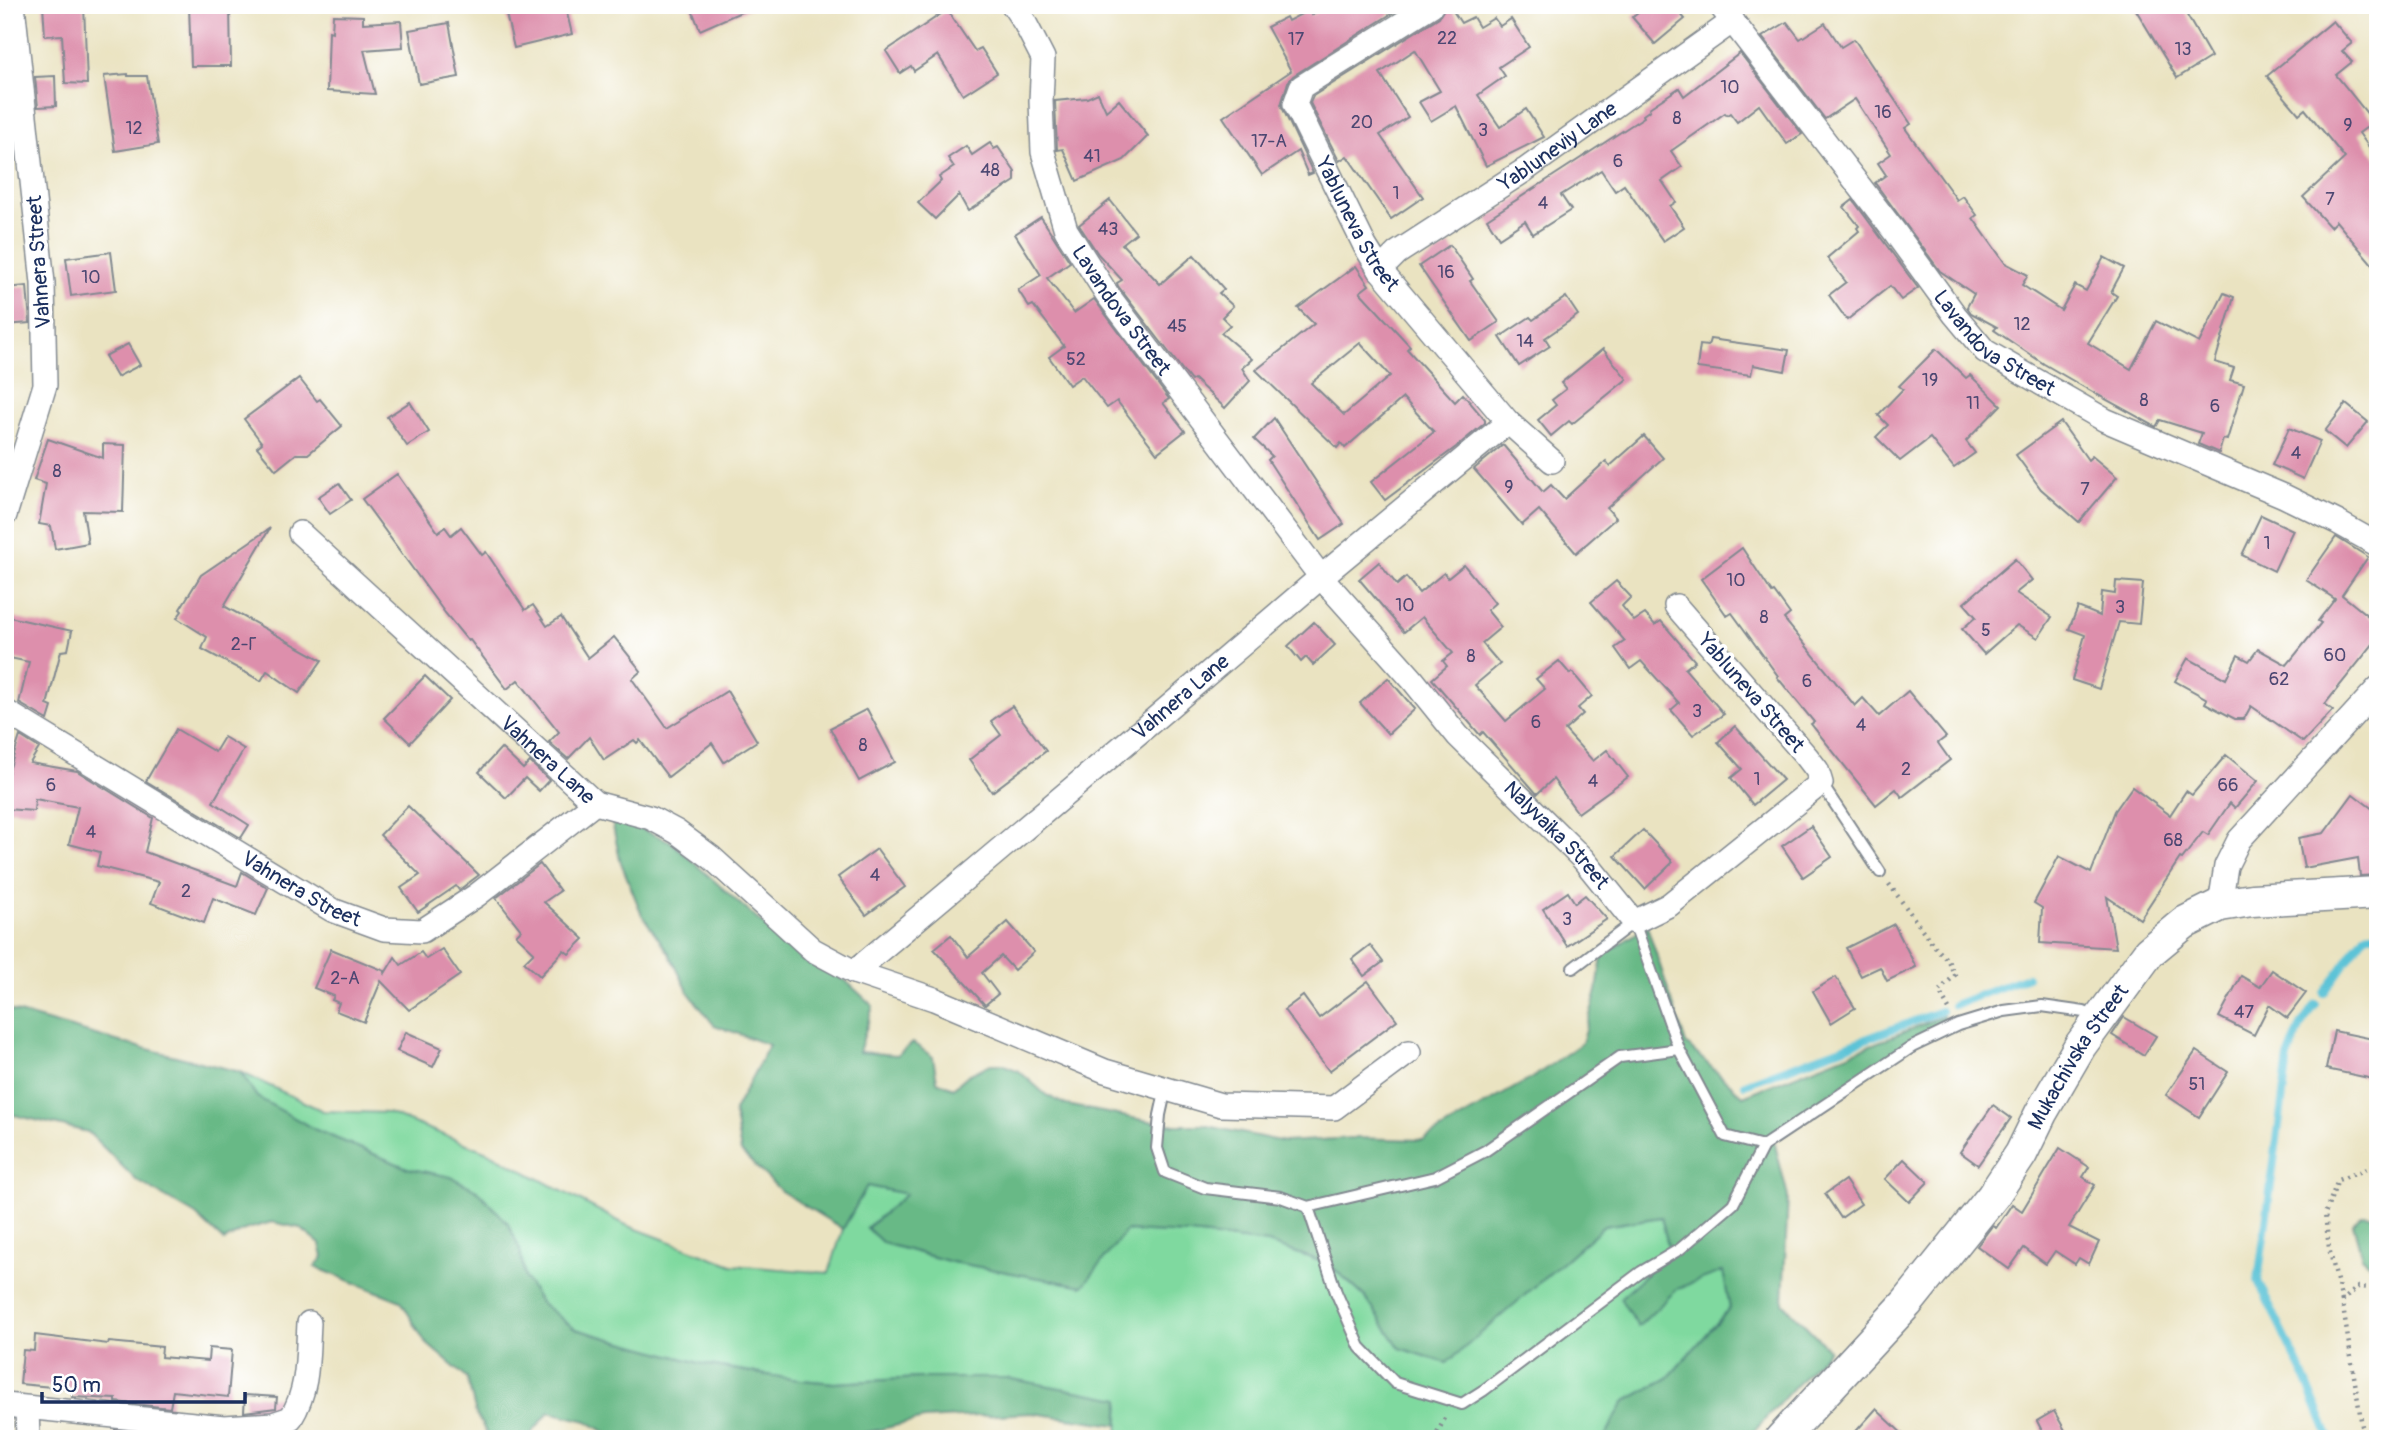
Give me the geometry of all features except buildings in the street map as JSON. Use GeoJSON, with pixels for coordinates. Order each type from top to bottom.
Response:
{"type":"FeatureCollection","features":[{"type":"Feature","properties":{"kind":"street","name":"Vahnera Street"},"geometry":{"type":"LineString","coordinates":[[5,515],[46,385],[43,283],[13,5]]}},
{"type":"Feature","properties":{"kind":"street","name":"Lavandova Street"},"geometry":{"type":"LineString","coordinates":[[1013,5],[1026,23],[1043,58],[1043,152],[1066,230],[1107,295],[1321,577]]}},
{"type":"Feature","properties":{"kind":"street","name":"Yabluneva Street"},"geometry":{"type":"LineString","coordinates":[[1432,5],[1301,87],[1295,104],[1364,246],[1380,270],[1508,422],[1552,461]]}},
{"type":"Feature","properties":{"kind":"street","name":"Lavandova Street"},"geometry":{"type":"LineString","coordinates":[[1727,13],[1894,231],[1955,316],[1985,351],[2105,420],[2284,496],[2378,545]]}},
{"type":"Feature","properties":{"kind":"street","name":"Yabluneviy Lane"},"geometry":{"type":"LineString","coordinates":[[1380,270],[1397,253],[1525,170],[1727,13]]}},
{"type":"Feature","properties":{"kind":"street","name":"Vahnera Lane"},"geometry":{"type":"LineString","coordinates":[[854,972],[1508,422]]}},
{"type":"Feature","properties":{"kind":"street","name":"Vahnera Lane"},"geometry":{"type":"LineString","coordinates":[[300,533],[595,803],[651,818],[677,832],[712,858],[813,950],[854,972],[934,999],[1105,1071],[1221,1105],[1334,1108],[1409,1052]]}},
{"type":"Feature","properties":{"kind":"street","name":"Nalyvaika Street"},"geometry":{"type":"LineString","coordinates":[[1321,577],[1412,679],[1458,736],[1583,859],[1634,922]]}},
{"type":"Feature","properties":{"kind":"street","name":"Yabluneva Street"},"geometry":{"type":"LineString","coordinates":[[1676,606],[1807,757],[1817,770],[1821,783]]}},
{"type":"Feature","properties":{"kind":"street"},"geometry":{"type":"LineString","coordinates":[[2220,905],[2226,866],[2239,840],[2378,688]]}},
{"type":"Feature","properties":{"kind":"street","name":"Vahnera Street"},"geometry":{"type":"LineString","coordinates":[[5,711],[332,910],[384,929],[422,931],[477,895],[595,803]]}},
{"type":"Feature","properties":{"kind":"street"},"geometry":{"type":"LineString","coordinates":[[1634,922],[1670,905],[1821,783]]}},
{"type":"Feature","properties":{"kind":"street","name":"Mukachivska Street"},"geometry":{"type":"LineString","coordinates":[[1781,1439],[1907,1303],[1993,1196],[2021,1154],[2041,1113],[2080,1046],[2149,952],[2184,923],[2220,905],[2252,900],[2378,892]]}},
{"type":"Feature","properties":{"kind":"street"},"geometry":{"type":"LineString","coordinates":[[29,1439],[16,1406],[224,1427],[272,1424],[291,1418],[302,1400],[309,1323]]}},
{"type":"Feature","properties":{"kind":"lane"},"geometry":{"type":"LineString","coordinates":[[1821,783],[1880,872]]}},
{"type":"Feature","properties":{"kind":"lane"},"geometry":{"type":"LineString","coordinates":[[1573,968],[1634,922],[1679,1049],[1725,1136],[1763,1146]]}},
{"type":"Feature","properties":{"kind":"lane"},"geometry":{"type":"LineString","coordinates":[[1308,1207],[1336,1292],[1360,1347],[1395,1382],[1462,1404],[1641,1272],[1680,1249],[1733,1205],[1763,1146],[1912,1047],[1958,1025],[2004,1011],[2042,1006],[2084,1012],[2099,1018]]}},
{"type":"Feature","properties":{"kind":"lane"},"geometry":{"type":"LineString","coordinates":[[1166,1088],[1157,1148],[1165,1172],[1205,1188],[1281,1197],[1308,1207],[1435,1177],[1485,1152],[1620,1057],[1679,1049]]}},
{"type":"Feature","properties":{"kind":"path"},"geometry":{"type":"LineString","coordinates":[[1880,872],[1948,961],[1955,975],[1939,991],[1958,1025]]}},
{"type":"Feature","properties":{"kind":"path"},"geometry":{"type":"LineString","coordinates":[[2368,1439],[2362,1426],[2325,1214],[2338,1180],[2373,1167]]}},
{"type":"Feature","properties":{"kind":"path"},"geometry":{"type":"LineString","coordinates":[[2342,1301],[2358,1287],[2378,1288]]}},
{"type":"Feature","properties":{"kind":"green space"},"geometry":{"type":"Polygon","coordinates":[[[611,817],[670,841],[806,963],[845,980],[873,1006],[859,1052],[897,1055],[913,1043],[933,1057],[937,1081],[953,1088],[968,1075],[991,1064],[1002,1064],[1019,1071],[1046,1095],[1066,1105],[1176,1125],[1203,1125],[1285,1142],[1352,1138],[1423,1140],[1535,1076],[1582,1043],[1597,991],[1602,956],[1647,926],[1686,1044],[1743,1096],[1943,1016],[1946,1023],[1905,1044],[1772,1133],[1788,1196],[1783,1303],[1829,1349],[1747,1439],[1604,1439],[1624,1402],[1668,1378],[1730,1308],[1723,1271],[1678,1288],[1638,1327],[1620,1298],[1670,1253],[1661,1217],[1604,1226],[1447,1363],[1400,1348],[1365,1297],[1329,1264],[1268,1243],[1190,1234],[1126,1231],[1083,1286],[952,1262],[883,1243],[867,1228],[906,1194],[867,1186],[843,1229],[781,1191],[741,1152],[734,1111],[769,1045],[714,1025],[689,993],[669,953],[642,915],[620,860],[611,817]]]}},
{"type":"Feature","properties":{"kind":"green space"},"geometry":{"type":"Polygon","coordinates":[[[5,1009],[127,1044],[240,1072],[257,1097],[316,1130],[407,1168],[451,1177],[477,1190],[508,1223],[520,1250],[525,1278],[540,1302],[575,1329],[703,1364],[791,1379],[834,1383],[919,1378],[1006,1378],[1120,1399],[1118,1425],[1032,1413],[924,1419],[839,1439],[616,1439],[587,1421],[549,1412],[527,1439],[490,1439],[476,1414],[467,1378],[425,1342],[401,1301],[315,1267],[323,1257],[320,1244],[300,1228],[272,1222],[244,1230],[224,1241],[196,1215],[136,1180],[88,1132],[5,1113],[5,1009]]]}},
{"type":"Feature","properties":{"kind":"green space"},"geometry":{"type":"Polygon","coordinates":[[[240,1072],[323,1111],[388,1113],[490,1153],[626,1225],[732,1265],[829,1273],[843,1229],[867,1186],[907,1194],[867,1227],[883,1243],[952,1262],[1083,1286],[1125,1231],[1190,1234],[1268,1243],[1328,1264],[1365,1297],[1400,1348],[1446,1363],[1604,1226],[1661,1217],[1670,1253],[1637,1326],[1678,1288],[1723,1270],[1730,1308],[1668,1378],[1624,1402],[1604,1439],[1118,1439],[1120,1399],[1006,1378],[919,1378],[834,1383],[791,1379],[703,1364],[575,1329],[540,1302],[525,1278],[520,1250],[407,1168],[316,1130],[257,1097],[240,1072]]]}},
{"type":"Feature","properties":{"kind":"green space"},"geometry":{"type":"Polygon","coordinates":[[[2363,1215],[2378,1217],[2378,1271],[2362,1257],[2353,1223],[2363,1215]]]}},
{"type":"Feature","properties":{"kind":"waterway"},"geometry":{"type":"LineString","coordinates":[[2324,993],[2365,935],[2378,933]]}},
{"type":"Feature","properties":{"kind":"waterway"},"geometry":{"type":"LineString","coordinates":[[1954,1005],[2027,977]]}},
{"type":"Feature","properties":{"kind":"waterway"},"geometry":{"type":"LineString","coordinates":[[2316,1004],[2301,1025],[2288,1058],[2258,1281],[2304,1376],[2330,1439]]}},
{"type":"Feature","properties":{"kind":"waterway"},"geometry":{"type":"LineString","coordinates":[[1745,1084],[1941,1011]]}}]}
